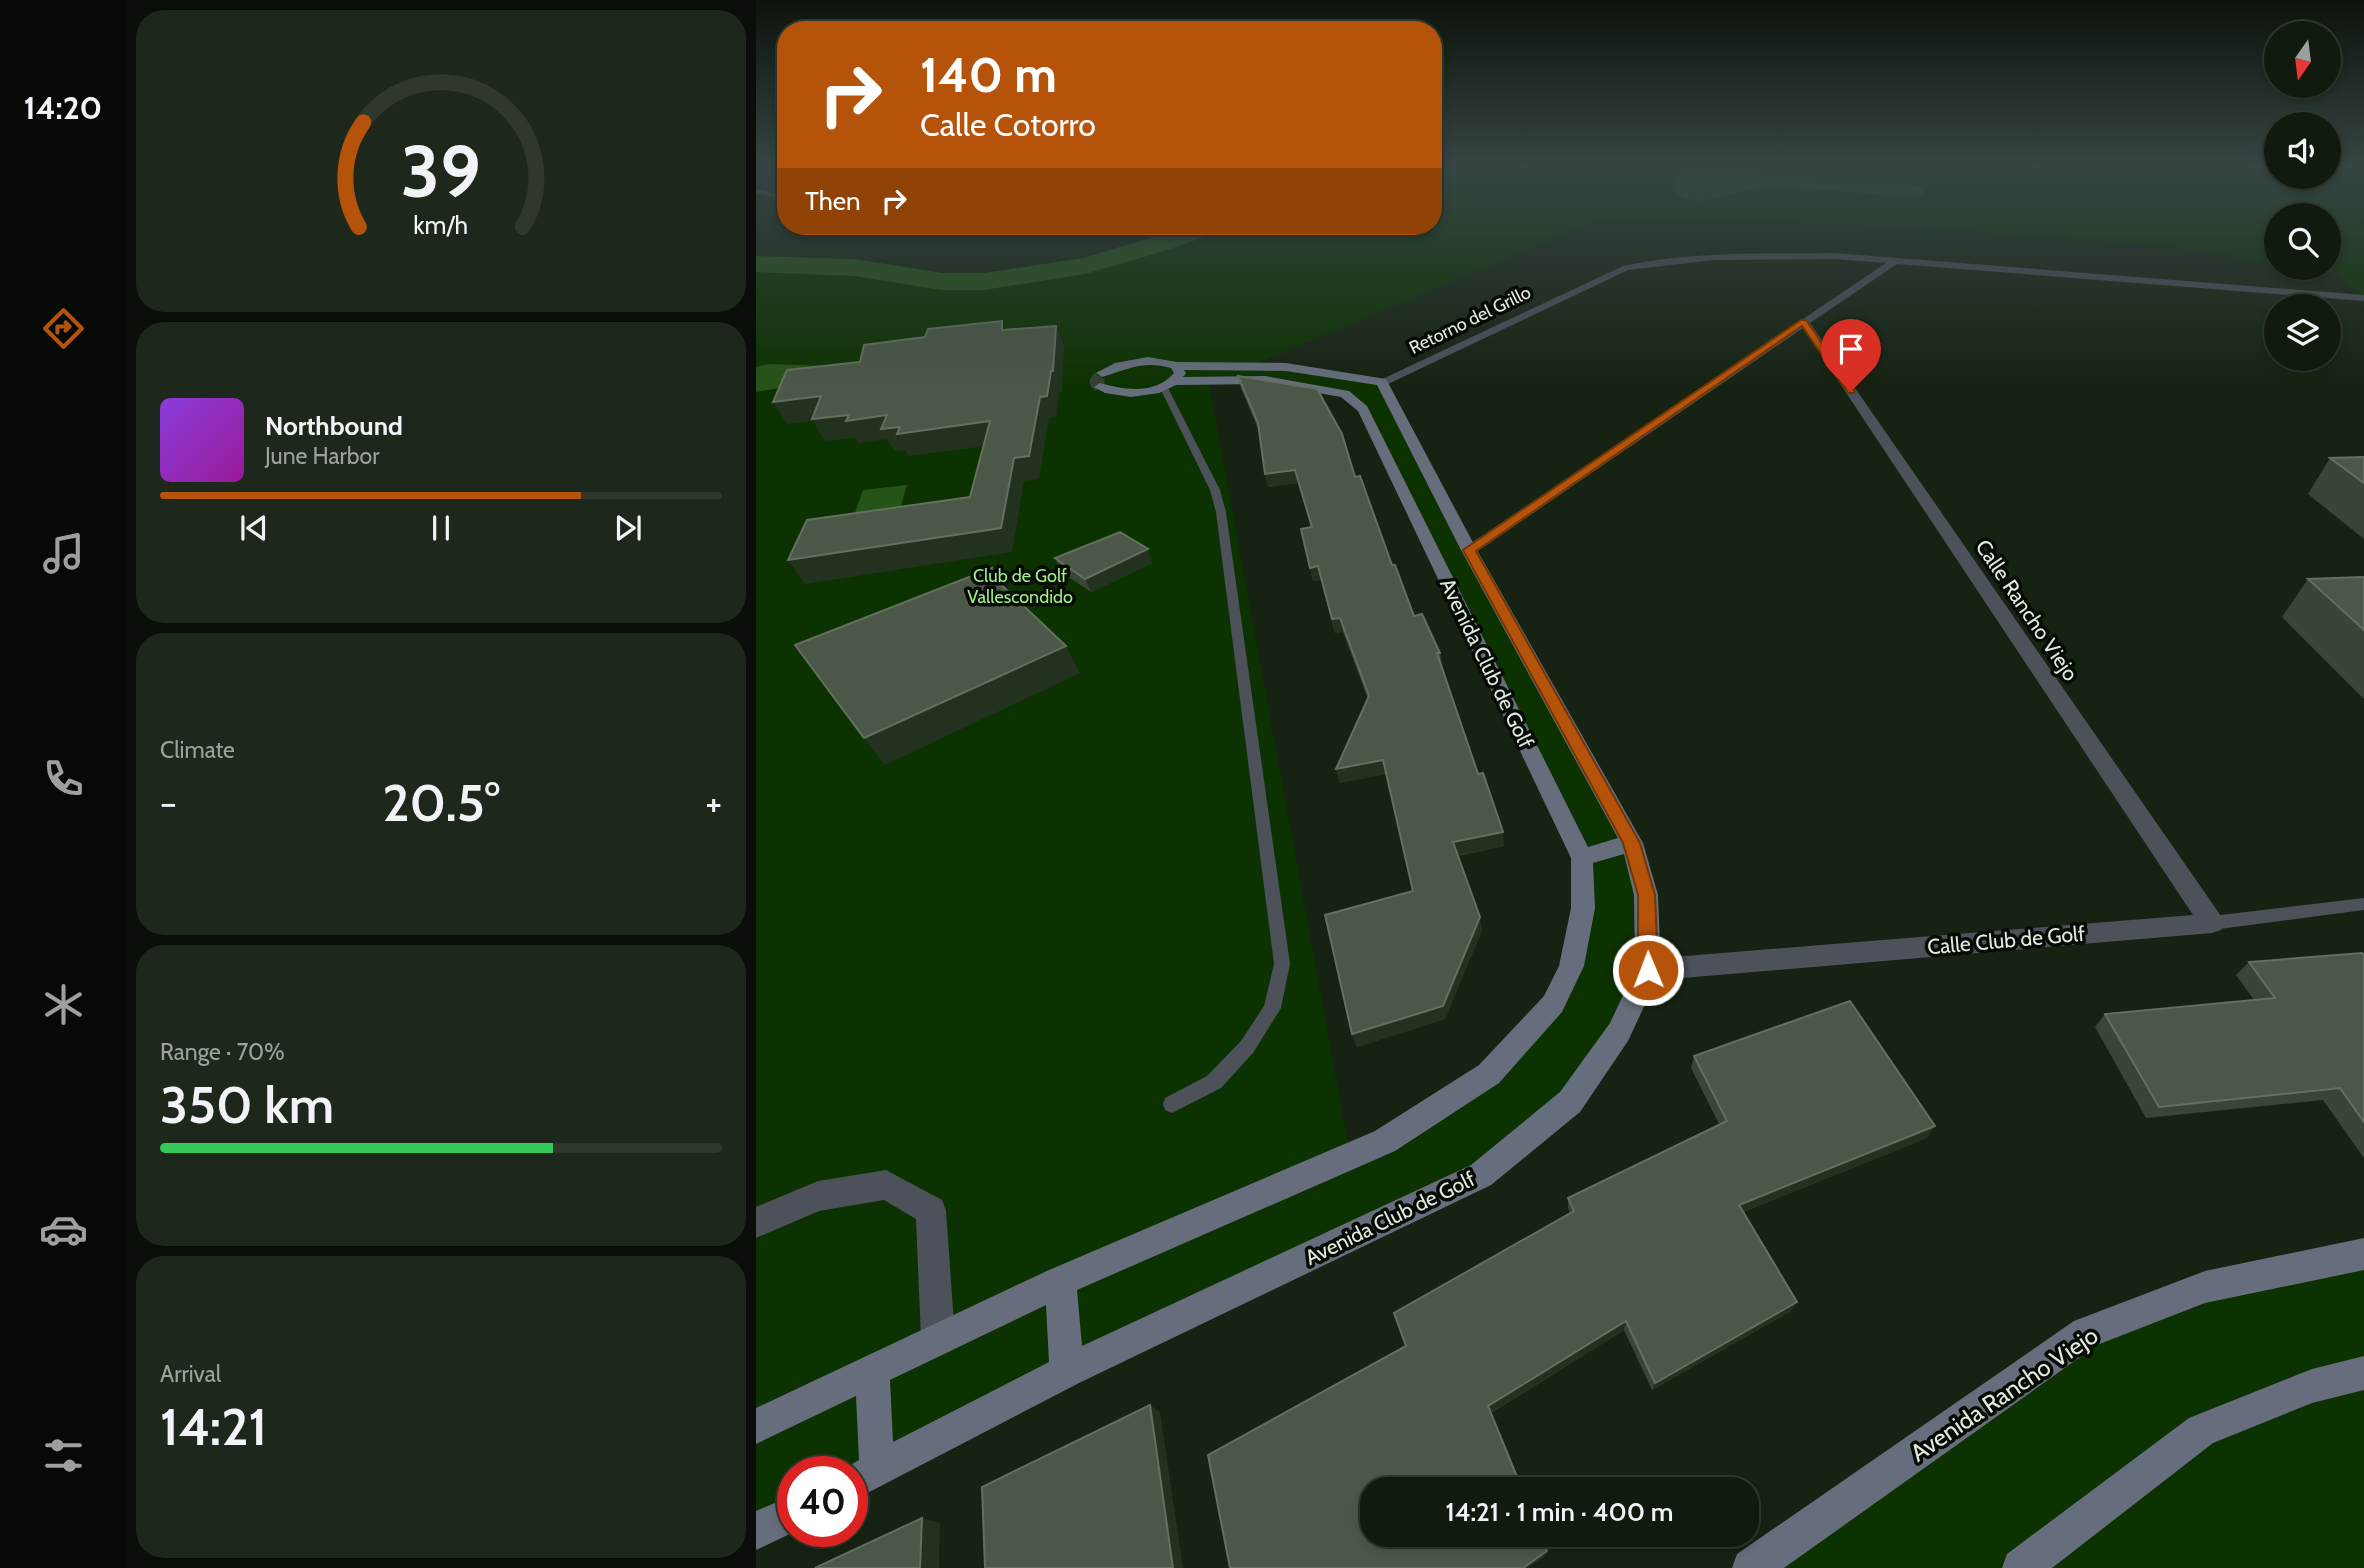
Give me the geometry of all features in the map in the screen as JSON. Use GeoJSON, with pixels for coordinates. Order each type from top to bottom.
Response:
{"type":"FeatureCollection","features":[{"type":"Feature","properties":{"kind":"street","name":"Retorno del Grillo"},"geometry":{"type":"LineString","coordinates":[[1363,390],[1586,284],[1626,268],[1665,261],[1714,257],[1822,256],[1898,259],[2364,298]]}},
{"type":"Feature","properties":{"kind":"street"},"geometry":{"type":"LineString","coordinates":[[1469,550],[1898,259]]}},
{"type":"Feature","properties":{"kind":"street","name":"Calle Rancho Viejo"},"geometry":{"type":"LineString","coordinates":[[1804,322],[2212,923]]}},
{"type":"Feature","properties":{"kind":"street"},"geometry":{"type":"LineString","coordinates":[[1102,373],[1142,361],[1170,378]]}},
{"type":"Feature","properties":{"kind":"street"},"geometry":{"type":"LineString","coordinates":[[1100,387],[1120,393],[1170,378],[1286,367],[1363,390]]}},
{"type":"Feature","properties":{"kind":"street","name":"Avenida Club de Golf"},"geometry":{"type":"LineString","coordinates":[[868,1474],[1067,1371],[1481,1175],[1570,1102],[1619,1032],[1648,970],[1646,895],[1632,843],[1469,550],[1363,390]]}},
{"type":"Feature","properties":{"kind":"street","name":"Avenida Club de Golf"},"geometry":{"type":"LineString","coordinates":[[756,1426],[1060,1281],[1385,1141],[1489,1074],[1553,1004],[1571,965],[1583,908],[1583,858],[1363,409],[1363,390]]}},
{"type":"Feature","properties":{"kind":"street"},"geometry":{"type":"LineString","coordinates":[[1583,858],[1632,843]]}},
{"type":"Feature","properties":{"kind":"street","name":"Calle Club de Golf"},"geometry":{"type":"LineString","coordinates":[[1648,970],[2212,923]]}},
{"type":"Feature","properties":{"kind":"street"},"geometry":{"type":"LineString","coordinates":[[756,1223],[818,1196],[886,1185],[931,1211],[938,1338]]}},
{"type":"Feature","properties":{"kind":"street","name":"Avenida Rancho Viejo"},"geometry":{"type":"LineString","coordinates":[[1751,1568],[2086,1333],[2204,1287],[2364,1254]]}},
{"type":"Feature","properties":{"kind":"street"},"geometry":{"type":"LineString","coordinates":[[1060,1281],[1067,1371]]}},
{"type":"Feature","properties":{"kind":"street"},"geometry":{"type":"LineString","coordinates":[[866,1456],[872,1370]]}},
{"type":"Feature","properties":{"kind":"street"},"geometry":{"type":"LineString","coordinates":[[2021,1568],[2202,1430],[2312,1386],[2364,1373]]}},
{"type":"Feature","properties":{"kind":"street"},"geometry":{"type":"LineString","coordinates":[[756,1531],[777,1521]]}},
{"type":"Feature","properties":{"kind":"lane"},"geometry":{"type":"LineString","coordinates":[[1170,378],[1221,512],[1282,964],[1272,1007],[1247,1047],[1214,1082],[1172,1104]]}},
{"type":"Feature","properties":{"kind":"lane","name":"Calle Club de Golf"},"geometry":{"type":"LineString","coordinates":[[2212,923],[2364,904]]}},
{"type":"Feature","properties":{"kind":"green space","name":"Club de Golf Vallescondido"},"geometry":{"type":"Polygon","coordinates":[[[1159,239],[1553,239],[1255,364],[1382,382],[1632,843],[1648,970],[1619,1032],[1481,1175],[868,1464],[868,1456],[777,1456],[777,1521],[756,1531],[756,256],[776,261],[887,265],[960,277],[1025,273],[1103,256],[1159,239]],[[1231,379],[1209,384],[1350,1155],[1489,1074],[1553,1004],[1582,858],[1363,409],[1344,394],[1231,379]]]}},
{"type":"Feature","properties":{"kind":"green space","name":"Club de Golf Vallescondido"},"geometry":{"type":"Polygon","coordinates":[[[2079,239],[2264,239],[2264,262],[2171,246],[2079,239]]]}},
{"type":"Feature","properties":{"kind":"green space","name":"Club de Golf Vallescondido"},"geometry":{"type":"Polygon","coordinates":[[[2341,239],[2364,239],[2364,298],[2341,278],[2341,239]]]}},
{"type":"Feature","properties":{"kind":"green space"},"geometry":{"type":"Polygon","coordinates":[[[2364,1254],[2364,1568],[2021,1568],[2199,1429],[2016,1568],[1751,1568],[2086,1333],[2364,1254]]]}},
{"type":"Feature","properties":{"kind":"shaded area"},"geometry":{"type":"Polygon","coordinates":[[[866,360],[780,388],[756,392],[756,367],[769,364],[822,366],[866,360]]]}},
{"type":"Feature","properties":{"kind":"shaded area"},"geometry":{"type":"Polygon","coordinates":[[[907,485],[895,526],[848,532],[863,490],[907,485]]]}},
{"type":"Feature","properties":{"kind":"building"},"geometry":{"type":"Polygon","coordinates":[[[1002,321],[1002,330],[1056,326],[1053,371],[1047,396],[1040,397],[1029,456],[1014,458],[1001,528],[788,560],[807,520],[970,497],[990,421],[897,434],[900,427],[881,429],[887,415],[846,421],[849,415],[812,419],[821,396],[773,402],[787,370],[860,362],[864,345],[925,337],[928,329],[1002,321]]]}},
{"type":"Feature","properties":{"kind":"building"},"geometry":{"type":"Polygon","coordinates":[[[1238,376],[1317,389],[1342,434],[1355,477],[1360,476],[1392,565],[1395,565],[1414,616],[1422,614],[1440,653],[1437,653],[1478,774],[1483,773],[1503,832],[1453,842],[1480,917],[1443,1006],[1352,1034],[1325,915],[1413,891],[1383,760],[1336,769],[1369,696],[1340,618],[1332,619],[1318,566],[1310,568],[1301,529],[1312,527],[1295,470],[1265,474],[1258,423],[1238,376]]]}},
{"type":"Feature","properties":{"kind":"building"},"geometry":{"type":"Polygon","coordinates":[[[2364,457],[2364,483],[2330,458],[2364,457]]]}},
{"type":"Feature","properties":{"kind":"building"},"geometry":{"type":"Polygon","coordinates":[[[1120,532],[1148,549],[1085,579],[1055,558],[1120,532]]]}},
{"type":"Feature","properties":{"kind":"building"},"geometry":{"type":"Polygon","coordinates":[[[992,568],[991,575],[1066,646],[864,738],[795,645],[992,568]]]}},
{"type":"Feature","properties":{"kind":"building"},"geometry":{"type":"Polygon","coordinates":[[[2364,577],[2364,630],[2308,579],[2364,577]]]}},
{"type":"Feature","properties":{"kind":"building"},"geometry":{"type":"Polygon","coordinates":[[[2362,953],[2364,1122],[2340,1088],[2159,1107],[2105,1014],[2275,998],[2249,962],[2362,953]]]}},
{"type":"Feature","properties":{"kind":"building"},"geometry":{"type":"Polygon","coordinates":[[[1850,1001],[1935,1126],[1739,1205],[1797,1302],[1655,1383],[1626,1321],[1488,1406],[1517,1477],[1360,1477],[1360,1547],[1546,1547],[1547,1551],[1523,1568],[1230,1568],[1208,1455],[1406,1346],[1394,1313],[1574,1211],[1568,1198],[1727,1121],[1694,1056],[1850,1001]]]}},
{"type":"Feature","properties":{"kind":"building"},"geometry":{"type":"Polygon","coordinates":[[[1150,1405],[1173,1568],[985,1568],[982,1487],[1150,1405]]]}},
{"type":"Feature","properties":{"kind":"building"},"geometry":{"type":"Polygon","coordinates":[[[922,1518],[920,1568],[815,1568],[860,1547],[868,1547],[868,1543],[922,1518]]]}},
{"type":"Feature","properties":{"kind":"waterway"},"geometry":{"type":"LineString","coordinates":[[756,264],[854,267],[921,279],[984,282],[1085,266],[1175,239]]}},
{"type":"Feature","properties":{"kind":"tunnel"},"geometry":{"type":"LineString","coordinates":[[1100,387],[1096,382],[1102,373]]}},
{"type":"Feature","properties":{"kind":"route"},"geometry":{"type":"LineString","coordinates":[[1648,970],[1646,895],[1632,843],[1469,550],[1804,322],[1851,391]]}}]}
